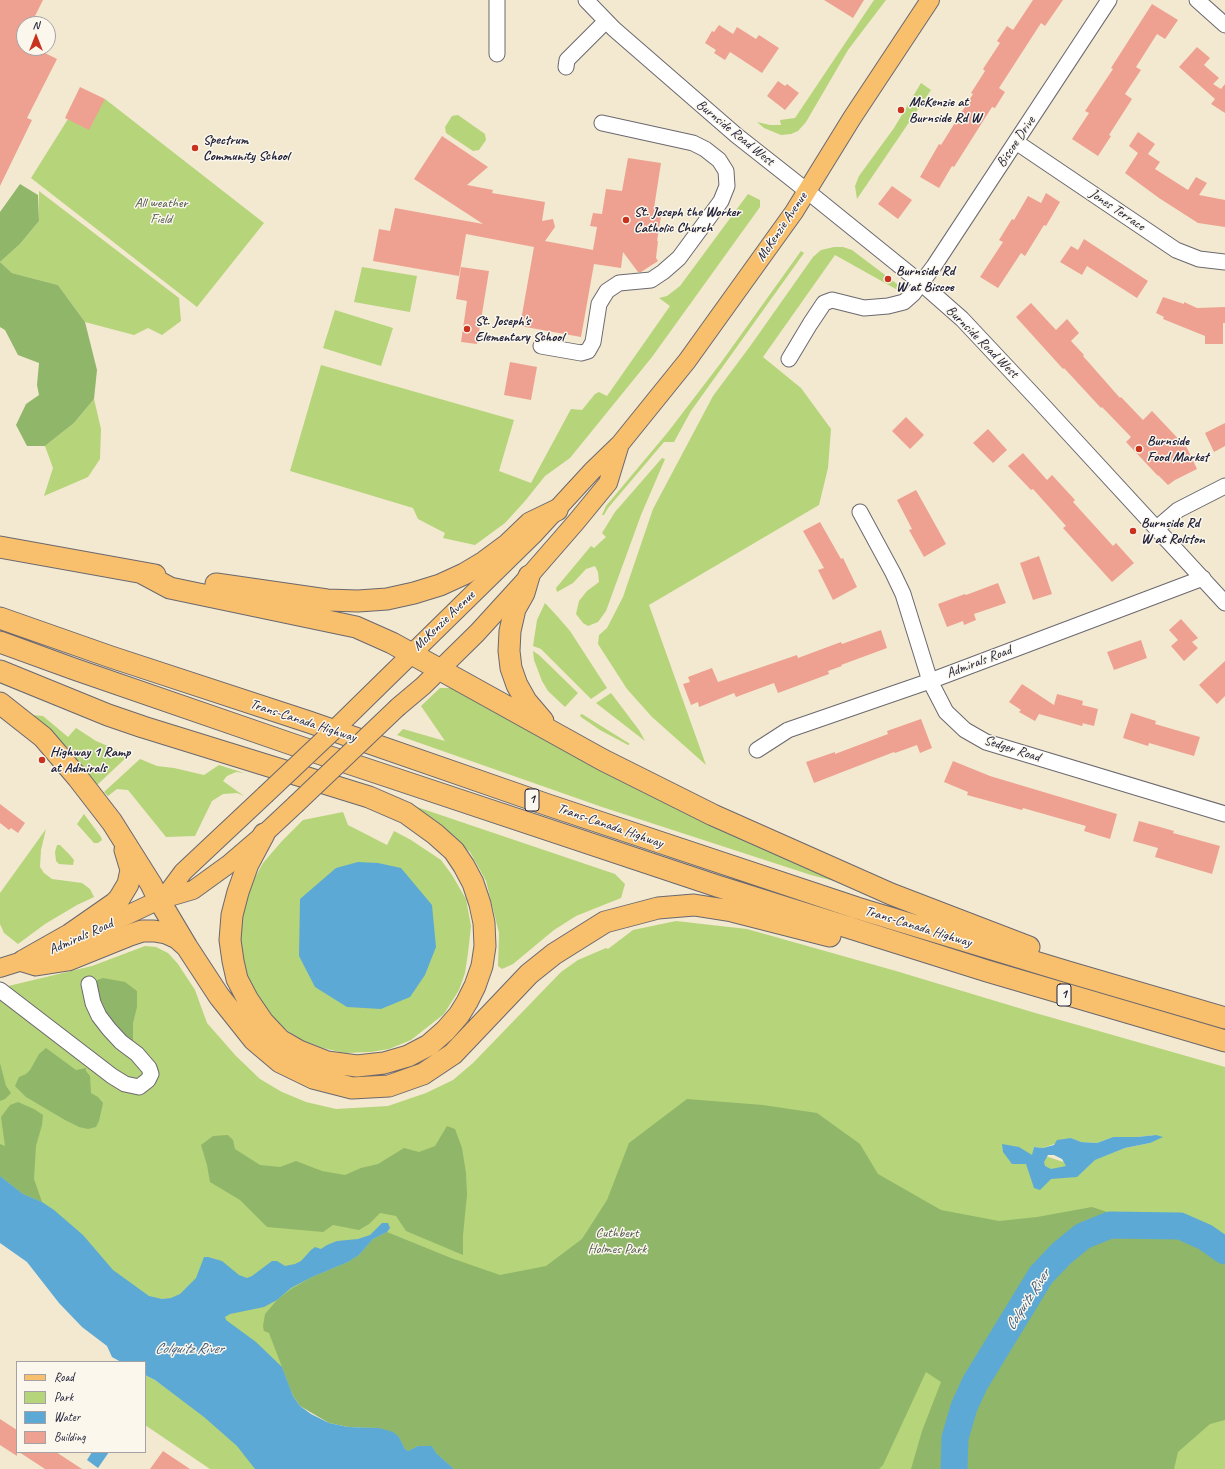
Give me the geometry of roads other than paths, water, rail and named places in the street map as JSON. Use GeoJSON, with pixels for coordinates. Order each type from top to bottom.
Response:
{"type":"FeatureCollection","features":[{"type":"Feature","properties":{"kind":"highway"},"geometry":{"type":"LineString","coordinates":[[0,547],[142,573],[327,600],[358,601],[387,599],[414,594],[440,585],[464,574],[484,562],[507,545],[530,523],[557,510]]}},
{"type":"Feature","properties":{"kind":"highway"},"geometry":{"type":"LineString","coordinates":[[142,573],[170,588],[356,626],[411,653],[603,760],[713,815],[891,894],[1032,948],[1068,972]]}},
{"type":"Feature","properties":{"kind":"highway"},"geometry":{"type":"LineString","coordinates":[[529,576],[524,593],[514,609],[509,651],[511,668],[517,685],[526,701],[552,731]]}},
{"type":"Feature","properties":{"kind":"highway","name":"Trans-Canada Highway"},"geometry":{"type":"LineString","coordinates":[[0,618],[110,657],[309,722],[857,908],[1225,1018]]}},
{"type":"Feature","properties":{"kind":"highway","name":"Trans-Canada Highway"},"geometry":{"type":"LineString","coordinates":[[0,642],[314,752],[717,886],[904,946],[1225,1041]]}},
{"type":"Feature","properties":{"kind":"highway"},"geometry":{"type":"LineString","coordinates":[[0,671],[108,715],[143,727],[368,797],[406,814],[435,834],[454,851],[473,883],[484,923],[485,946],[482,966],[475,986],[467,1002],[459,1015],[445,1031],[429,1045],[408,1056],[384,1063],[357,1066],[327,1062],[299,1051],[280,1040],[263,1022],[248,1000],[237,979],[232,961],[230,940],[232,915],[238,892],[248,864],[264,834]]}},
{"type":"Feature","properties":{"kind":"highway"},"geometry":{"type":"LineString","coordinates":[[0,703],[43,737],[78,778],[112,822],[151,884],[187,947],[219,996],[254,1040],[280,1062],[313,1078],[352,1088],[389,1086],[423,1074],[453,1054],[529,974],[554,954],[605,922],[658,908],[694,905],[732,911],[838,938],[904,946]]}},
{"type":"Feature","properties":{"kind":"highway"},"geometry":{"type":"LineString","coordinates":[[23,961],[69,935],[119,899],[128,884],[131,870],[127,854],[112,822]]}},
{"type":"Feature","properties":{"kind":"highway"},"geometry":{"type":"LineString","coordinates":[[23,961],[36,965],[68,960],[142,931],[166,933],[177,938],[187,947]]}},
{"type":"Feature","properties":{"kind":"main road","name":"McKenzie Avenue"},"geometry":{"type":"LineString","coordinates":[[265,796],[312,752],[411,653],[535,533],[592,471],[620,444],[687,361],[748,277],[807,191],[852,118],[930,0]]}},
{"type":"Feature","properties":{"kind":"main road","name":"McKenzie Avenue"},"geometry":{"type":"LineString","coordinates":[[295,805],[398,707],[423,686],[477,633],[529,576],[608,483],[620,444]]}},
{"type":"Feature","properties":{"kind":"main road","name":"Admirals Road"},"geometry":{"type":"LineString","coordinates":[[159,900],[169,891],[183,872],[265,796]]}},
{"type":"Feature","properties":{"kind":"main road","name":"Admirals Road"},"geometry":{"type":"LineString","coordinates":[[0,968],[23,961],[74,941],[159,900],[193,890],[229,864],[295,805]]}},
{"type":"Feature","properties":{"kind":"street"},"geometry":{"type":"LineString","coordinates":[[497,0],[497,54]]}},
{"type":"Feature","properties":{"kind":"street","name":"Burnside Road West"},"geometry":{"type":"LineString","coordinates":[[586,0],[606,21],[736,136],[921,283],[962,319],[999,357],[1225,603]]}},
{"type":"Feature","properties":{"kind":"street","name":"Biscoe Drive"},"geometry":{"type":"LineString","coordinates":[[789,359],[824,303],[832,300],[864,308],[888,306],[904,302],[913,294],[1016,142],[1109,0]]}},
{"type":"Feature","properties":{"kind":"street"},"geometry":{"type":"LineString","coordinates":[[1197,0],[1225,25]]}},
{"type":"Feature","properties":{"kind":"street"},"geometry":{"type":"LineString","coordinates":[[566,67],[567,60],[606,21]]}},
{"type":"Feature","properties":{"kind":"street"},"geometry":{"type":"LineString","coordinates":[[541,346],[581,353],[588,351],[593,342],[599,304],[607,291],[619,283],[651,280],[679,258],[721,201],[727,186],[726,171],[719,160],[705,148],[693,143],[602,123]]}},
{"type":"Feature","properties":{"kind":"street","name":"Jones Terrace"},"geometry":{"type":"LineString","coordinates":[[1016,142],[1176,250],[1199,259],[1225,262]]}},
{"type":"Feature","properties":{"kind":"street"},"geometry":{"type":"LineString","coordinates":[[1156,528],[1178,510],[1225,486]]}},
{"type":"Feature","properties":{"kind":"street","name":"Sedger Road"},"geometry":{"type":"LineString","coordinates":[[860,512],[893,573],[902,594],[930,681],[946,712],[965,730],[986,742],[1225,814]]}},
{"type":"Feature","properties":{"kind":"street","name":"Admirals Road"},"geometry":{"type":"LineString","coordinates":[[757,750],[788,730],[930,681],[1203,578]]}},
{"type":"Feature","properties":{"kind":"street"},"geometry":{"type":"LineString","coordinates":[[0,990],[112,1076],[125,1084],[139,1087],[148,1080],[151,1074],[149,1068],[137,1054],[121,1042],[109,1030],[99,1016],[93,1003],[89,984]]}},
{"type":"Feature","properties":{"kind":"water"},"geometry":{"type":"Polygon","coordinates":[[[358,862],[378,863],[401,868],[432,905],[436,947],[425,975],[410,997],[381,1009],[347,1007],[315,987],[299,956],[300,899],[336,868],[358,862]]]}},
{"type":"Feature","properties":{"kind":"water"},"geometry":{"type":"Polygon","coordinates":[[[1156,1135],[1163,1137],[1150,1143],[1125,1148],[1095,1160],[1077,1177],[1051,1179],[1040,1190],[1034,1188],[1026,1164],[1012,1164],[1003,1152],[1002,1144],[1019,1147],[1032,1155],[1034,1147],[1043,1148],[1054,1145],[1057,1140],[1071,1138],[1081,1142],[1097,1143],[1113,1137],[1156,1135]],[[1048,1155],[1044,1162],[1045,1166],[1051,1169],[1066,1166],[1062,1159],[1054,1155],[1048,1155]]]}},
{"type":"Feature","properties":{"kind":"water","name":"Colquitz River"},"geometry":{"type":"Polygon","coordinates":[[[0,1176],[23,1194],[42,1202],[54,1210],[83,1235],[113,1270],[149,1296],[162,1299],[171,1298],[180,1294],[196,1278],[204,1257],[222,1261],[239,1275],[247,1278],[272,1261],[277,1261],[285,1266],[295,1264],[301,1261],[315,1247],[321,1249],[337,1241],[358,1239],[370,1235],[382,1223],[388,1223],[390,1228],[387,1232],[373,1239],[359,1255],[348,1262],[312,1277],[291,1288],[277,1300],[264,1307],[230,1314],[225,1317],[226,1320],[256,1342],[282,1367],[293,1396],[300,1406],[311,1414],[329,1423],[348,1427],[379,1428],[393,1432],[399,1437],[405,1449],[408,1451],[418,1446],[432,1446],[436,1453],[454,1469],[255,1469],[237,1446],[204,1417],[155,1380],[146,1376],[146,1361],[119,1361],[112,1357],[107,1346],[82,1327],[59,1303],[27,1262],[0,1243],[0,1176]]]}},
{"type":"Feature","properties":{"kind":"water"},"geometry":{"type":"Polygon","coordinates":[[[91,1453],[108,1453],[98,1468],[87,1460],[91,1453]]]}},
{"type":"Feature","properties":{"kind":"waterway","name":"Colquitz River"},"geometry":{"type":"LineString","coordinates":[[954,1469],[955,1438],[964,1407],[975,1383],[1041,1275],[1062,1253],[1083,1236],[1110,1225],[1180,1226],[1205,1237],[1225,1251]]}},
{"type":"Feature","properties":{"kind":"place","name":"McKenzie at Burnside Rd W"},"geometry":{"type":"Point","coordinates":[901,110]}},
{"type":"Feature","properties":{"kind":"place","name":"Spectrum Community School"},"geometry":{"type":"Point","coordinates":[195,148]}},
{"type":"Feature","properties":{"kind":"place","name":"St. Joseph the Worker Catholic Church"},"geometry":{"type":"Point","coordinates":[626,220]}},
{"type":"Feature","properties":{"kind":"place","name":"Burnside Rd W at Biscoe"},"geometry":{"type":"Point","coordinates":[888,279]}},
{"type":"Feature","properties":{"kind":"place","name":"St. Joseph's Elementary School"},"geometry":{"type":"Point","coordinates":[467,329]}},
{"type":"Feature","properties":{"kind":"place","name":"Burnside Food Market"},"geometry":{"type":"Point","coordinates":[1139,449]}},
{"type":"Feature","properties":{"kind":"place","name":"Burnside Rd W at Rolston"},"geometry":{"type":"Point","coordinates":[1133,531]}},
{"type":"Feature","properties":{"kind":"place","name":"Highway 1 Ramp at Admirals"},"geometry":{"type":"Point","coordinates":[42,760]}},
{"type":"Feature","properties":{"kind":"park label","name":"All weather Field"},"geometry":{"type":"Point","coordinates":[161,212]}},
{"type":"Feature","properties":{"kind":"park label","name":"Cuthbert Holmes Park"},"geometry":{"type":"Point","coordinates":[617,1242]}}]}
